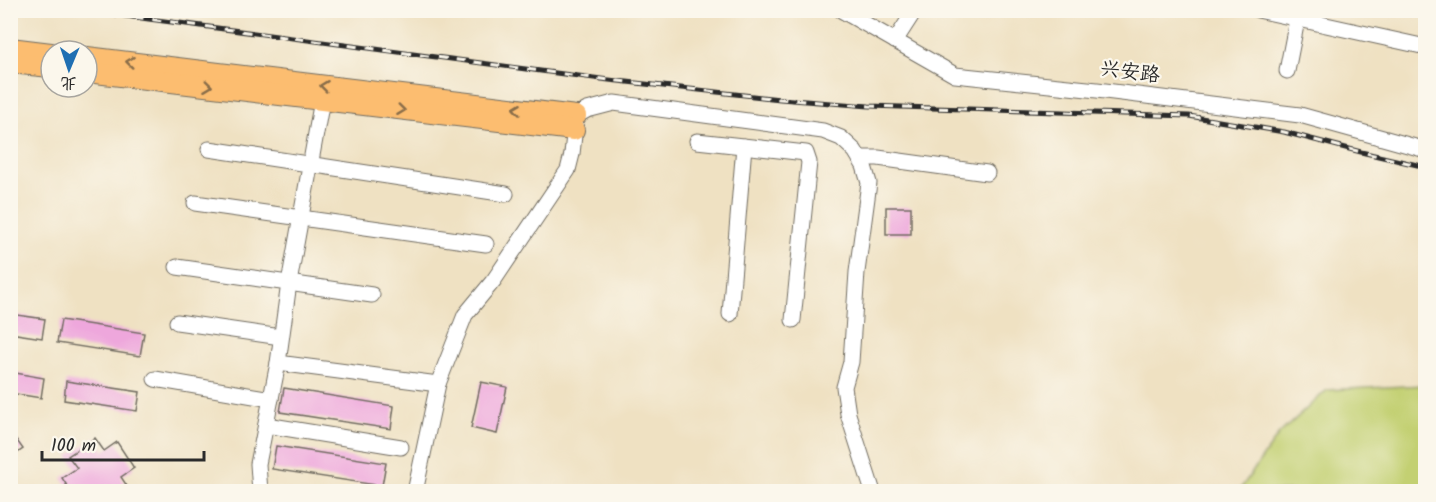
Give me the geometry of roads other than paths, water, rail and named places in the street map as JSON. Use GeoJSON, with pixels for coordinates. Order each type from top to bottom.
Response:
{"type":"FeatureCollection","features":[{"type":"Feature","properties":{"kind":"main road"},"geometry":{"type":"LineString","coordinates":[[10,48],[39,52]]}},
{"type":"Feature","properties":{"kind":"main road"},"geometry":{"type":"LineString","coordinates":[[99,59],[575,123]]}},
{"type":"Feature","properties":{"kind":"main road"},"geometry":{"type":"LineString","coordinates":[[10,63],[39,66]]}},
{"type":"Feature","properties":{"kind":"main road"},"geometry":{"type":"LineString","coordinates":[[99,73],[322,100],[575,123]]}},
{"type":"Feature","properties":{"kind":"street","name":"兴安路"},"geometry":{"type":"LineString","coordinates":[[841,10],[955,75],[1300,115],[1425,150]]}},
{"type":"Feature","properties":{"kind":"street"},"geometry":{"type":"LineString","coordinates":[[895,41],[915,10]]}},
{"type":"Feature","properties":{"kind":"street"},"geometry":{"type":"LineString","coordinates":[[1258,10],[1425,47]]}},
{"type":"Feature","properties":{"kind":"street"},"geometry":{"type":"LineString","coordinates":[[1287,71],[1298,20]]}},
{"type":"Feature","properties":{"kind":"street"},"geometry":{"type":"LineString","coordinates":[[260,492],[258,464],[278,363],[289,283],[322,100]]}},
{"type":"Feature","properties":{"kind":"street"},"geometry":{"type":"LineString","coordinates":[[415,492],[438,384],[465,315],[494,280],[567,171],[572,154],[575,123],[587,110],[614,103],[824,131],[841,138],[860,158],[869,183],[857,272],[851,362],[844,387],[848,414],[873,492]]}},
{"type":"Feature","properties":{"kind":"street"},"geometry":{"type":"LineString","coordinates":[[730,314],[747,146],[752,121]]}},
{"type":"Feature","properties":{"kind":"street"},"geometry":{"type":"LineString","coordinates":[[697,141],[806,153],[809,162],[793,320]]}},
{"type":"Feature","properties":{"kind":"street"},"geometry":{"type":"LineString","coordinates":[[209,150],[506,194]]}},
{"type":"Feature","properties":{"kind":"street"},"geometry":{"type":"LineString","coordinates":[[860,158],[878,158],[987,172]]}},
{"type":"Feature","properties":{"kind":"street"},"geometry":{"type":"LineString","coordinates":[[195,203],[486,244]]}},
{"type":"Feature","properties":{"kind":"street"},"geometry":{"type":"LineString","coordinates":[[177,267],[372,295]]}},
{"type":"Feature","properties":{"kind":"street"},"geometry":{"type":"LineString","coordinates":[[177,322],[281,337]]}},
{"type":"Feature","properties":{"kind":"street"},"geometry":{"type":"LineString","coordinates":[[278,363],[438,384]]}},
{"type":"Feature","properties":{"kind":"street"},"geometry":{"type":"LineString","coordinates":[[155,379],[271,399]]}},
{"type":"Feature","properties":{"kind":"street"},"geometry":{"type":"LineString","coordinates":[[266,425],[401,447]]}},
{"type":"Feature","properties":{"kind":"railway"},"geometry":{"type":"LineString","coordinates":[[81,10],[609,80],[780,99],[869,106],[1189,116],[1284,132],[1426,167]]}}]}
